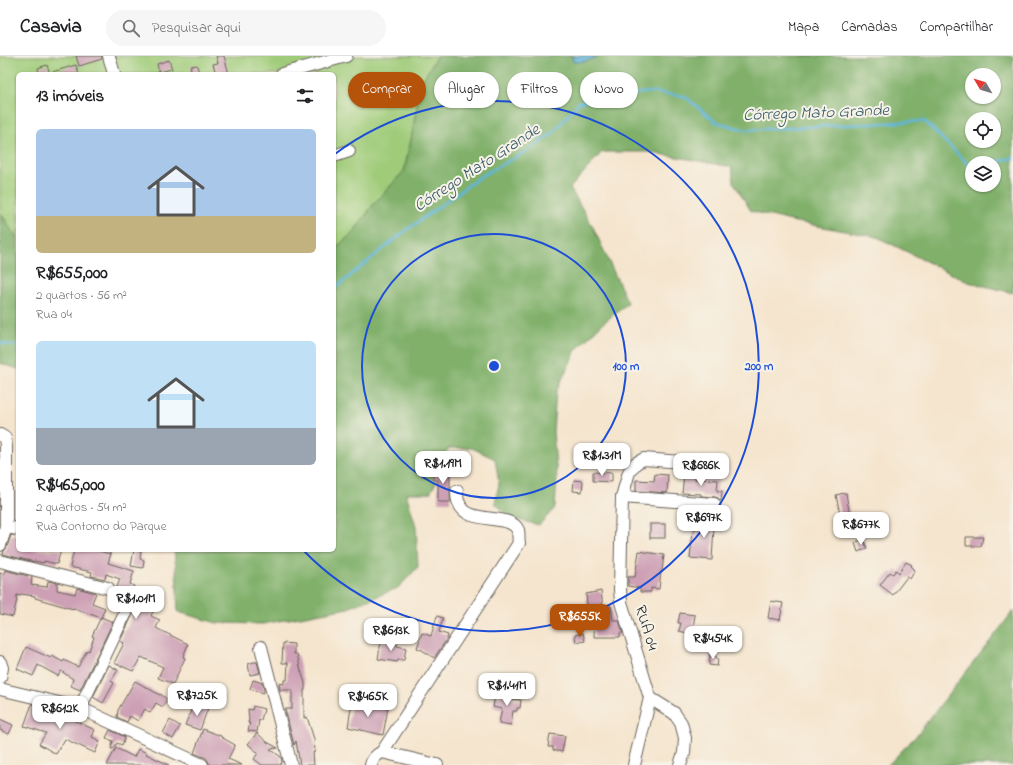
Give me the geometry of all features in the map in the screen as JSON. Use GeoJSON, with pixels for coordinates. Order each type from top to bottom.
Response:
{"type":"FeatureCollection","features":[{"type":"Feature","properties":{"kind":"street"},"geometry":{"type":"LineString","coordinates":[[109,56],[113,72]]}},
{"type":"Feature","properties":{"kind":"street"},"geometry":{"type":"LineString","coordinates":[[289,72],[346,56]]}},
{"type":"Feature","properties":{"kind":"street"},"geometry":{"type":"LineString","coordinates":[[336,155],[349,151]]}},
{"type":"Feature","properties":{"kind":"street"},"geometry":{"type":"LineString","coordinates":[[0,435],[5,438],[6,446],[6,527],[0,545]]}},
{"type":"Feature","properties":{"kind":"street","name":"RUA 04"},"geometry":{"type":"LineString","coordinates":[[634,765],[650,698],[622,602],[620,590],[622,497],[629,472],[636,463],[644,459],[706,464]]}},
{"type":"Feature","properties":{"kind":"street"},"geometry":{"type":"LineString","coordinates":[[371,765],[372,761],[377,755],[382,752],[518,543],[518,532],[516,526],[508,521],[474,516],[464,510],[458,503],[457,491]]}},
{"type":"Feature","properties":{"kind":"street"},"geometry":{"type":"LineString","coordinates":[[622,497],[714,504]]}},
{"type":"Feature","properties":{"kind":"street"},"geometry":{"type":"LineString","coordinates":[[6,527],[16,529]]}},
{"type":"Feature","properties":{"kind":"street"},"geometry":{"type":"LineString","coordinates":[[0,561],[108,588]]}},
{"type":"Feature","properties":{"kind":"street"},"geometry":{"type":"LineString","coordinates":[[80,708],[130,604]]}},
{"type":"Feature","properties":{"kind":"street"},"geometry":{"type":"LineString","coordinates":[[260,647],[291,765]]}},
{"type":"Feature","properties":{"kind":"street"},"geometry":{"type":"LineString","coordinates":[[0,662],[2,668],[0,678]]}},
{"type":"Feature","properties":{"kind":"street"},"geometry":{"type":"LineString","coordinates":[[0,689],[80,708],[202,765]]}},
{"type":"Feature","properties":{"kind":"street"},"geometry":{"type":"LineString","coordinates":[[650,698],[674,713],[681,723],[685,738],[684,753],[680,765]]}},
{"type":"Feature","properties":{"kind":"street"},"geometry":{"type":"LineString","coordinates":[[382,752],[437,765]]}},
{"type":"Feature","properties":{"kind":"green space"},"geometry":{"type":"Polygon","coordinates":[[[0,56],[437,56],[426,75],[426,72],[348,72],[348,108],[417,108],[404,171],[373,205],[353,233],[336,247],[336,72],[16,72],[15,236],[0,212],[0,56]]]}},
{"type":"Feature","properties":{"kind":"green space"},"geometry":{"type":"Polygon","coordinates":[[[437,56],[1013,56],[1013,293],[968,282],[877,237],[791,221],[751,211],[734,183],[732,167],[649,152],[602,152],[570,188],[593,227],[628,303],[602,324],[576,350],[556,392],[553,431],[557,478],[555,508],[539,525],[510,518],[495,503],[499,484],[495,459],[472,448],[449,448],[442,457],[437,481],[430,493],[406,493],[416,526],[418,567],[398,588],[348,608],[263,624],[217,623],[178,612],[174,552],[336,552],[336,247],[353,233],[373,205],[404,171],[417,108],[426,108],[426,75],[437,56]]]}},
{"type":"Feature","properties":{"kind":"green space"},"geometry":{"type":"Polygon","coordinates":[[[0,212],[16,236],[16,368],[0,363],[0,212]]]}},
{"type":"Feature","properties":{"kind":"green space"},"geometry":{"type":"Polygon","coordinates":[[[1013,611],[1013,765],[888,765],[916,736],[1013,611]]]}},
{"type":"Feature","properties":{"kind":"water"},"geometry":{"type":"Polygon","coordinates":[[[572,56],[598,56],[586,61],[573,62],[572,56]]]}},
{"type":"Feature","properties":{"kind":"building"},"geometry":{"type":"Polygon","coordinates":[[[76,56],[102,56],[102,59],[79,66],[76,56]]]}},
{"type":"Feature","properties":{"kind":"building"},"geometry":{"type":"Polygon","coordinates":[[[216,56],[224,56],[228,72],[215,72],[213,64],[218,63],[216,56]]]}},
{"type":"Feature","properties":{"kind":"building"},"geometry":{"type":"Polygon","coordinates":[[[169,60],[172,69],[159,72],[157,64],[169,60]]]}},
{"type":"Feature","properties":{"kind":"building"},"geometry":{"type":"Polygon","coordinates":[[[47,65],[49,72],[39,72],[38,68],[47,65]]]}},
{"type":"Feature","properties":{"kind":"building"},"geometry":{"type":"Polygon","coordinates":[[[76,65],[78,72],[52,72],[76,65]]]}},
{"type":"Feature","properties":{"kind":"building"},"geometry":{"type":"Polygon","coordinates":[[[197,65],[199,72],[192,72],[190,66],[197,65]]]}},
{"type":"Feature","properties":{"kind":"building"},"geometry":{"type":"Polygon","coordinates":[[[450,471],[450,502],[438,502],[438,480],[433,480],[433,472],[450,471]]]}},
{"type":"Feature","properties":{"kind":"building"},"geometry":{"type":"Polygon","coordinates":[[[593,472],[612,473],[612,482],[593,481],[593,472]]]}},
{"type":"Feature","properties":{"kind":"building"},"geometry":{"type":"Polygon","coordinates":[[[655,474],[668,475],[667,493],[636,491],[636,480],[654,481],[655,474]]]}},
{"type":"Feature","properties":{"kind":"building"},"geometry":{"type":"Polygon","coordinates":[[[684,475],[695,476],[695,479],[718,480],[717,491],[722,491],[721,501],[715,497],[701,496],[701,494],[682,493],[684,475]]]}},
{"type":"Feature","properties":{"kind":"building"},"geometry":{"type":"Polygon","coordinates":[[[574,480],[583,481],[582,492],[573,491],[574,480]]]}},
{"type":"Feature","properties":{"kind":"building"},"geometry":{"type":"Polygon","coordinates":[[[846,493],[850,517],[841,518],[836,495],[846,493]]]}},
{"type":"Feature","properties":{"kind":"building"},"geometry":{"type":"Polygon","coordinates":[[[706,513],[717,514],[714,527],[712,560],[690,558],[693,531],[695,531],[695,528],[704,529],[706,513]]]}},
{"type":"Feature","properties":{"kind":"building"},"geometry":{"type":"Polygon","coordinates":[[[650,524],[665,524],[665,538],[650,538],[650,524]]]}},
{"type":"Feature","properties":{"kind":"building"},"geometry":{"type":"Polygon","coordinates":[[[11,535],[16,536],[16,552],[60,552],[57,564],[44,561],[44,563],[3,554],[11,535]]]}},
{"type":"Feature","properties":{"kind":"building"},"geometry":{"type":"Polygon","coordinates":[[[966,537],[983,537],[981,546],[966,546],[966,537]]]}},
{"type":"Feature","properties":{"kind":"building"},"geometry":{"type":"Polygon","coordinates":[[[863,539],[867,548],[858,552],[855,543],[863,539]]]}},
{"type":"Feature","properties":{"kind":"building"},"geometry":{"type":"Polygon","coordinates":[[[639,551],[664,555],[659,589],[651,588],[651,592],[640,592],[640,588],[628,586],[628,577],[635,577],[639,551]]]}},
{"type":"Feature","properties":{"kind":"building"},"geometry":{"type":"Polygon","coordinates":[[[74,552],[102,552],[111,554],[108,563],[134,571],[130,584],[134,586],[132,591],[156,598],[152,607],[154,608],[151,616],[160,620],[156,628],[188,644],[183,657],[185,658],[173,684],[158,678],[163,667],[141,657],[133,671],[114,663],[124,643],[120,641],[137,606],[136,599],[134,596],[125,597],[122,602],[113,598],[120,579],[106,574],[105,579],[91,576],[92,572],[70,567],[74,552]]]}},
{"type":"Feature","properties":{"kind":"building"},"geometry":{"type":"Polygon","coordinates":[[[134,552],[141,552],[140,559],[144,560],[143,568],[131,566],[134,552]]]}},
{"type":"Feature","properties":{"kind":"building"},"geometry":{"type":"Polygon","coordinates":[[[906,562],[912,565],[911,566],[915,570],[910,579],[907,577],[893,595],[880,585],[890,572],[893,574],[896,570],[899,573],[906,562]]]}},
{"type":"Feature","properties":{"kind":"building"},"geometry":{"type":"Polygon","coordinates":[[[5,570],[32,577],[31,585],[47,587],[48,581],[57,583],[57,590],[75,594],[77,588],[96,593],[92,603],[105,608],[101,618],[73,608],[35,598],[35,596],[21,594],[20,596],[17,595],[13,617],[0,614],[0,573],[4,574],[5,570]]]}},
{"type":"Feature","properties":{"kind":"building"},"geometry":{"type":"Polygon","coordinates":[[[601,591],[603,607],[611,606],[613,620],[619,620],[623,633],[620,633],[620,637],[594,637],[595,612],[588,613],[586,594],[601,591]]]}},
{"type":"Feature","properties":{"kind":"building"},"geometry":{"type":"Polygon","coordinates":[[[771,601],[783,603],[780,620],[768,618],[771,601]]]}},
{"type":"Feature","properties":{"kind":"building"},"geometry":{"type":"Polygon","coordinates":[[[680,613],[695,615],[692,634],[679,631],[681,623],[678,623],[680,613]]]}},
{"type":"Feature","properties":{"kind":"building"},"geometry":{"type":"Polygon","coordinates":[[[437,616],[443,618],[439,632],[448,635],[447,639],[434,658],[417,648],[422,633],[431,636],[437,616]]]}},
{"type":"Feature","properties":{"kind":"building"},"geometry":{"type":"Polygon","coordinates":[[[101,617],[113,622],[80,690],[71,686],[73,679],[61,671],[58,676],[38,665],[33,676],[17,669],[26,647],[51,658],[52,656],[63,662],[64,660],[78,667],[87,650],[89,651],[94,637],[92,636],[101,617]]]}},
{"type":"Feature","properties":{"kind":"building"},"geometry":{"type":"Polygon","coordinates":[[[583,633],[585,641],[576,643],[575,635],[583,633]]]}},
{"type":"Feature","properties":{"kind":"building"},"geometry":{"type":"Polygon","coordinates":[[[381,641],[397,644],[397,646],[406,648],[404,660],[398,660],[397,662],[378,659],[381,641]]]}},
{"type":"Feature","properties":{"kind":"building"},"geometry":{"type":"Polygon","coordinates":[[[283,643],[294,644],[294,654],[297,654],[305,683],[304,718],[307,717],[314,739],[314,765],[300,765],[296,741],[294,745],[285,709],[292,709],[292,690],[280,690],[279,683],[284,684],[284,680],[287,680],[288,663],[282,663],[283,643]]]}},
{"type":"Feature","properties":{"kind":"building"},"geometry":{"type":"Polygon","coordinates":[[[710,654],[715,655],[718,660],[717,666],[709,665],[710,654]]]}},
{"type":"Feature","properties":{"kind":"building"},"geometry":{"type":"Polygon","coordinates":[[[257,662],[260,673],[250,675],[248,664],[257,662]]]}},
{"type":"Feature","properties":{"kind":"building"},"geometry":{"type":"Polygon","coordinates":[[[109,665],[118,670],[111,681],[114,683],[103,703],[93,697],[109,665]]]}},
{"type":"Feature","properties":{"kind":"building"},"geometry":{"type":"Polygon","coordinates":[[[253,680],[263,683],[263,693],[250,689],[253,680]]]}},
{"type":"Feature","properties":{"kind":"building"},"geometry":{"type":"Polygon","coordinates":[[[135,681],[167,699],[163,707],[156,703],[150,713],[145,709],[138,721],[130,716],[127,722],[117,717],[118,710],[135,681]]]}},
{"type":"Feature","properties":{"kind":"building"},"geometry":{"type":"Polygon","coordinates":[[[502,693],[512,694],[511,699],[521,700],[520,708],[517,708],[517,711],[513,711],[511,725],[499,723],[502,709],[493,707],[495,696],[501,697],[502,693]]]}},
{"type":"Feature","properties":{"kind":"building"},"geometry":{"type":"Polygon","coordinates":[[[352,701],[388,708],[383,735],[348,727],[352,701]]]}},
{"type":"Feature","properties":{"kind":"building"},"geometry":{"type":"Polygon","coordinates":[[[194,703],[208,708],[200,730],[185,725],[194,703]]]}},
{"type":"Feature","properties":{"kind":"building"},"geometry":{"type":"Polygon","coordinates":[[[32,704],[61,714],[62,713],[95,730],[92,737],[100,741],[95,753],[65,739],[56,754],[39,744],[46,733],[24,726],[32,704]]]}},
{"type":"Feature","properties":{"kind":"building"},"geometry":{"type":"Polygon","coordinates":[[[253,706],[264,709],[261,720],[259,720],[257,732],[248,731],[250,723],[248,723],[248,709],[252,710],[253,706]]]}},
{"type":"Feature","properties":{"kind":"building"},"geometry":{"type":"Polygon","coordinates":[[[0,719],[13,725],[9,734],[0,730],[0,719]]]}},
{"type":"Feature","properties":{"kind":"building"},"geometry":{"type":"Polygon","coordinates":[[[170,720],[180,726],[173,739],[163,733],[170,720]]]}},
{"type":"Feature","properties":{"kind":"building"},"geometry":{"type":"Polygon","coordinates":[[[203,729],[221,736],[235,745],[228,759],[242,765],[211,765],[206,758],[194,753],[203,729]]]}},
{"type":"Feature","properties":{"kind":"building"},"geometry":{"type":"Polygon","coordinates":[[[110,730],[125,737],[122,745],[117,743],[113,749],[111,749],[113,741],[106,738],[110,730]]]}},
{"type":"Feature","properties":{"kind":"building"},"geometry":{"type":"Polygon","coordinates":[[[257,733],[267,742],[278,748],[270,749],[281,757],[282,762],[280,765],[262,765],[254,759],[258,753],[248,744],[257,733]]]}},
{"type":"Feature","properties":{"kind":"building"},"geometry":{"type":"Polygon","coordinates":[[[550,734],[565,736],[562,752],[553,750],[553,747],[548,747],[550,734]]]}},
{"type":"Feature","properties":{"kind":"building"},"geometry":{"type":"Polygon","coordinates":[[[116,748],[134,757],[138,749],[169,765],[107,765],[116,748]]]}},
{"type":"Feature","properties":{"kind":"waterway","name":"Córrego Mato Grande"},"geometry":{"type":"LineString","coordinates":[[336,287],[400,235],[481,176],[529,150],[553,133],[579,102],[650,92],[684,96],[716,122],[745,130],[924,121],[965,161]]}},
{"type":"Feature","properties":{"kind":"waterway","name":"Córrego Mato Grande"},"geometry":{"type":"LineString","coordinates":[[1001,160],[1013,158]]}},
{"type":"Feature","properties":{"kind":"waterway","name":"Córrego Mato Grande"},"geometry":{"type":"LineString","coordinates":[[0,343],[16,346]]}}]}
